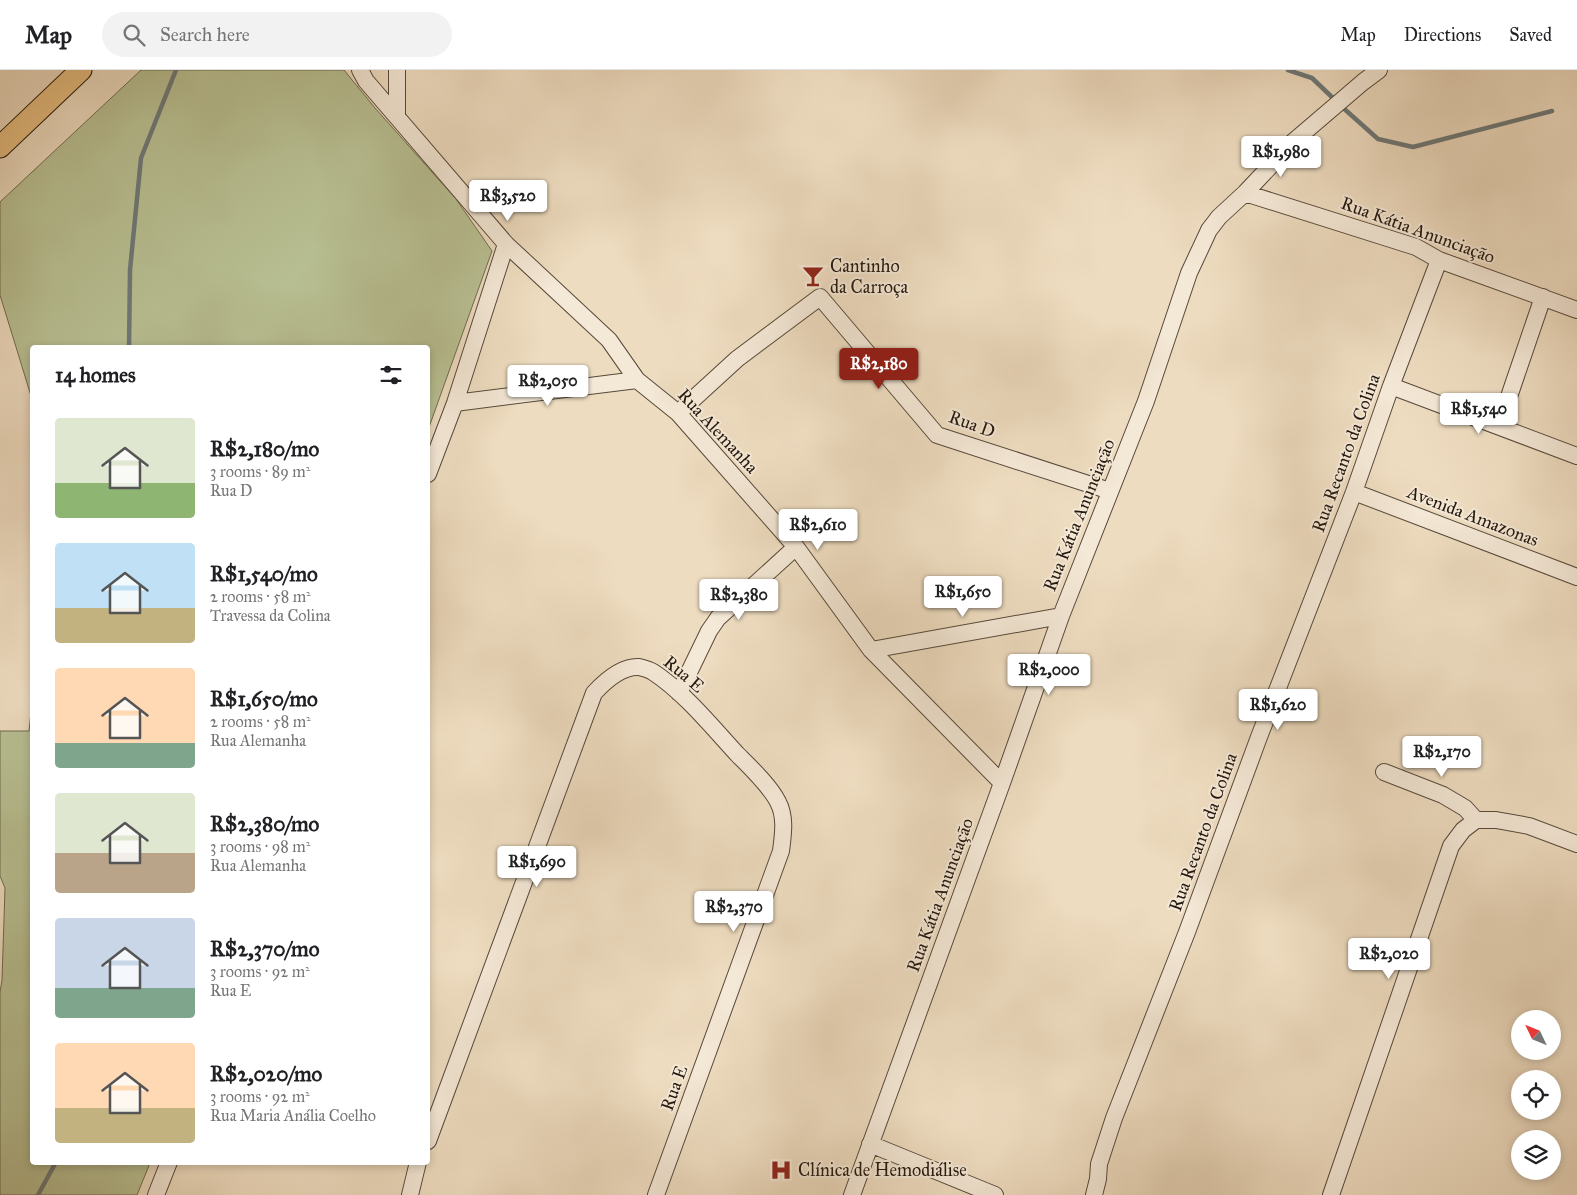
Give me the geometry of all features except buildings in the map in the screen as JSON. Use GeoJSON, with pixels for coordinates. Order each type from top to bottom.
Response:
{"type":"FeatureCollection","features":[{"type":"Feature","properties":{"kind":"main road"},"geometry":{"type":"LineString","coordinates":[[0,148],[78,71]]}},
{"type":"Feature","properties":{"kind":"street","name":"Rua Alemanha"},"geometry":{"type":"LineString","coordinates":[[360,70],[366,81],[506,244],[609,340],[638,380],[678,413],[796,547],[870,650],[1002,783]]}},
{"type":"Feature","properties":{"kind":"street"},"geometry":{"type":"LineString","coordinates":[[396,115],[397,70]]}},
{"type":"Feature","properties":{"kind":"street"},"geometry":{"type":"LineString","coordinates":[[1245,194],[1294,141],[1363,82],[1380,70]]}},
{"type":"Feature","properties":{"kind":"street","name":"Rua Kátia Anunciação"},"geometry":{"type":"LineString","coordinates":[[852,1195],[1061,616],[1146,401],[1189,273],[1209,230],[1224,211],[1245,194],[1416,246],[1439,260],[1577,310]]}},
{"type":"Feature","properties":{"kind":"street"},"geometry":{"type":"LineString","coordinates":[[430,469],[455,403],[506,244]]}},
{"type":"Feature","properties":{"kind":"street","name":"Rua Recanto da Colina"},"geometry":{"type":"LineString","coordinates":[[1094,1195],[1098,1180],[1099,1164],[1114,1118],[1187,932],[1259,737],[1354,492],[1391,386],[1439,260]]}},
{"type":"Feature","properties":{"kind":"street","name":"Rua D"},"geometry":{"type":"LineString","coordinates":[[678,413],[737,359],[820,297],[937,435],[1110,491]]}},
{"type":"Feature","properties":{"kind":"street"},"geometry":{"type":"LineString","coordinates":[[1499,426],[1543,297]]}},
{"type":"Feature","properties":{"kind":"street"},"geometry":{"type":"LineString","coordinates":[[455,403],[638,380]]}},
{"type":"Feature","properties":{"kind":"street"},"geometry":{"type":"LineString","coordinates":[[1391,386],[1577,456]]}},
{"type":"Feature","properties":{"kind":"street","name":"Avenida Amazonas"},"geometry":{"type":"LineString","coordinates":[[1354,492],[1577,576]]}},
{"type":"Feature","properties":{"kind":"street"},"geometry":{"type":"LineString","coordinates":[[679,693],[709,631],[718,618],[796,547]]}},
{"type":"Feature","properties":{"kind":"street"},"geometry":{"type":"LineString","coordinates":[[870,650],[1061,616]]}},
{"type":"Feature","properties":{"kind":"street","name":"Rua E"},"geometry":{"type":"LineString","coordinates":[[430,1136],[594,693],[605,681],[616,674],[630,668],[640,667],[652,671],[679,693],[757,776],[778,802],[784,830],[781,851],[656,1195]]}},
{"type":"Feature","properties":{"kind":"street"},"geometry":{"type":"LineString","coordinates":[[1384,772],[1443,795],[1465,808],[1476,820]]}},
{"type":"Feature","properties":{"kind":"street"},"geometry":{"type":"LineString","coordinates":[[1331,1195],[1451,846],[1463,830],[1476,820],[1496,820],[1529,826],[1577,844]]}},
{"type":"Feature","properties":{"kind":"street"},"geometry":{"type":"LineString","coordinates":[[870,1144],[995,1195]]}},
{"type":"Feature","properties":{"kind":"street"},"geometry":{"type":"LineString","coordinates":[[156,1195],[168,1165]]}},
{"type":"Feature","properties":{"kind":"street"},"geometry":{"type":"LineString","coordinates":[[410,1195],[417,1165]]}},
{"type":"Feature","properties":{"kind":"green space"},"geometry":{"type":"Polygon","coordinates":[[[141,70],[344,70],[375,108],[456,199],[492,251],[430,424],[430,345],[30,345],[30,392],[0,295],[0,202],[141,70]]]}},
{"type":"Feature","properties":{"kind":"green space"},"geometry":{"type":"Polygon","coordinates":[[[30,722],[30,1165],[149,1165],[137,1195],[0,1195],[0,992],[5,888],[0,876],[0,731],[29,731],[30,722]]]}},
{"type":"Feature","properties":{"kind":"waterway"},"geometry":{"type":"LineString","coordinates":[[129,345],[130,270],[141,158],[176,70]]}},
{"type":"Feature","properties":{"kind":"waterway"},"geometry":{"type":"LineString","coordinates":[[1288,70],[1312,78],[1335,100]]}},
{"type":"Feature","properties":{"kind":"waterway"},"geometry":{"type":"LineString","coordinates":[[1341,106],[1378,139],[1413,147],[1552,111]]}},
{"type":"Feature","properties":{"kind":"waterway"},"geometry":{"type":"LineString","coordinates":[[38,1195],[54,1165]]}},
{"type":"Feature","properties":{"kind":"place","name":"Cantinho da Carroça"},"geometry":{"type":"Point","coordinates":[813,276]}},
{"type":"Feature","properties":{"kind":"place","name":"Clínica de Hemodiálise"},"geometry":{"type":"Point","coordinates":[781,1170]}}]}
